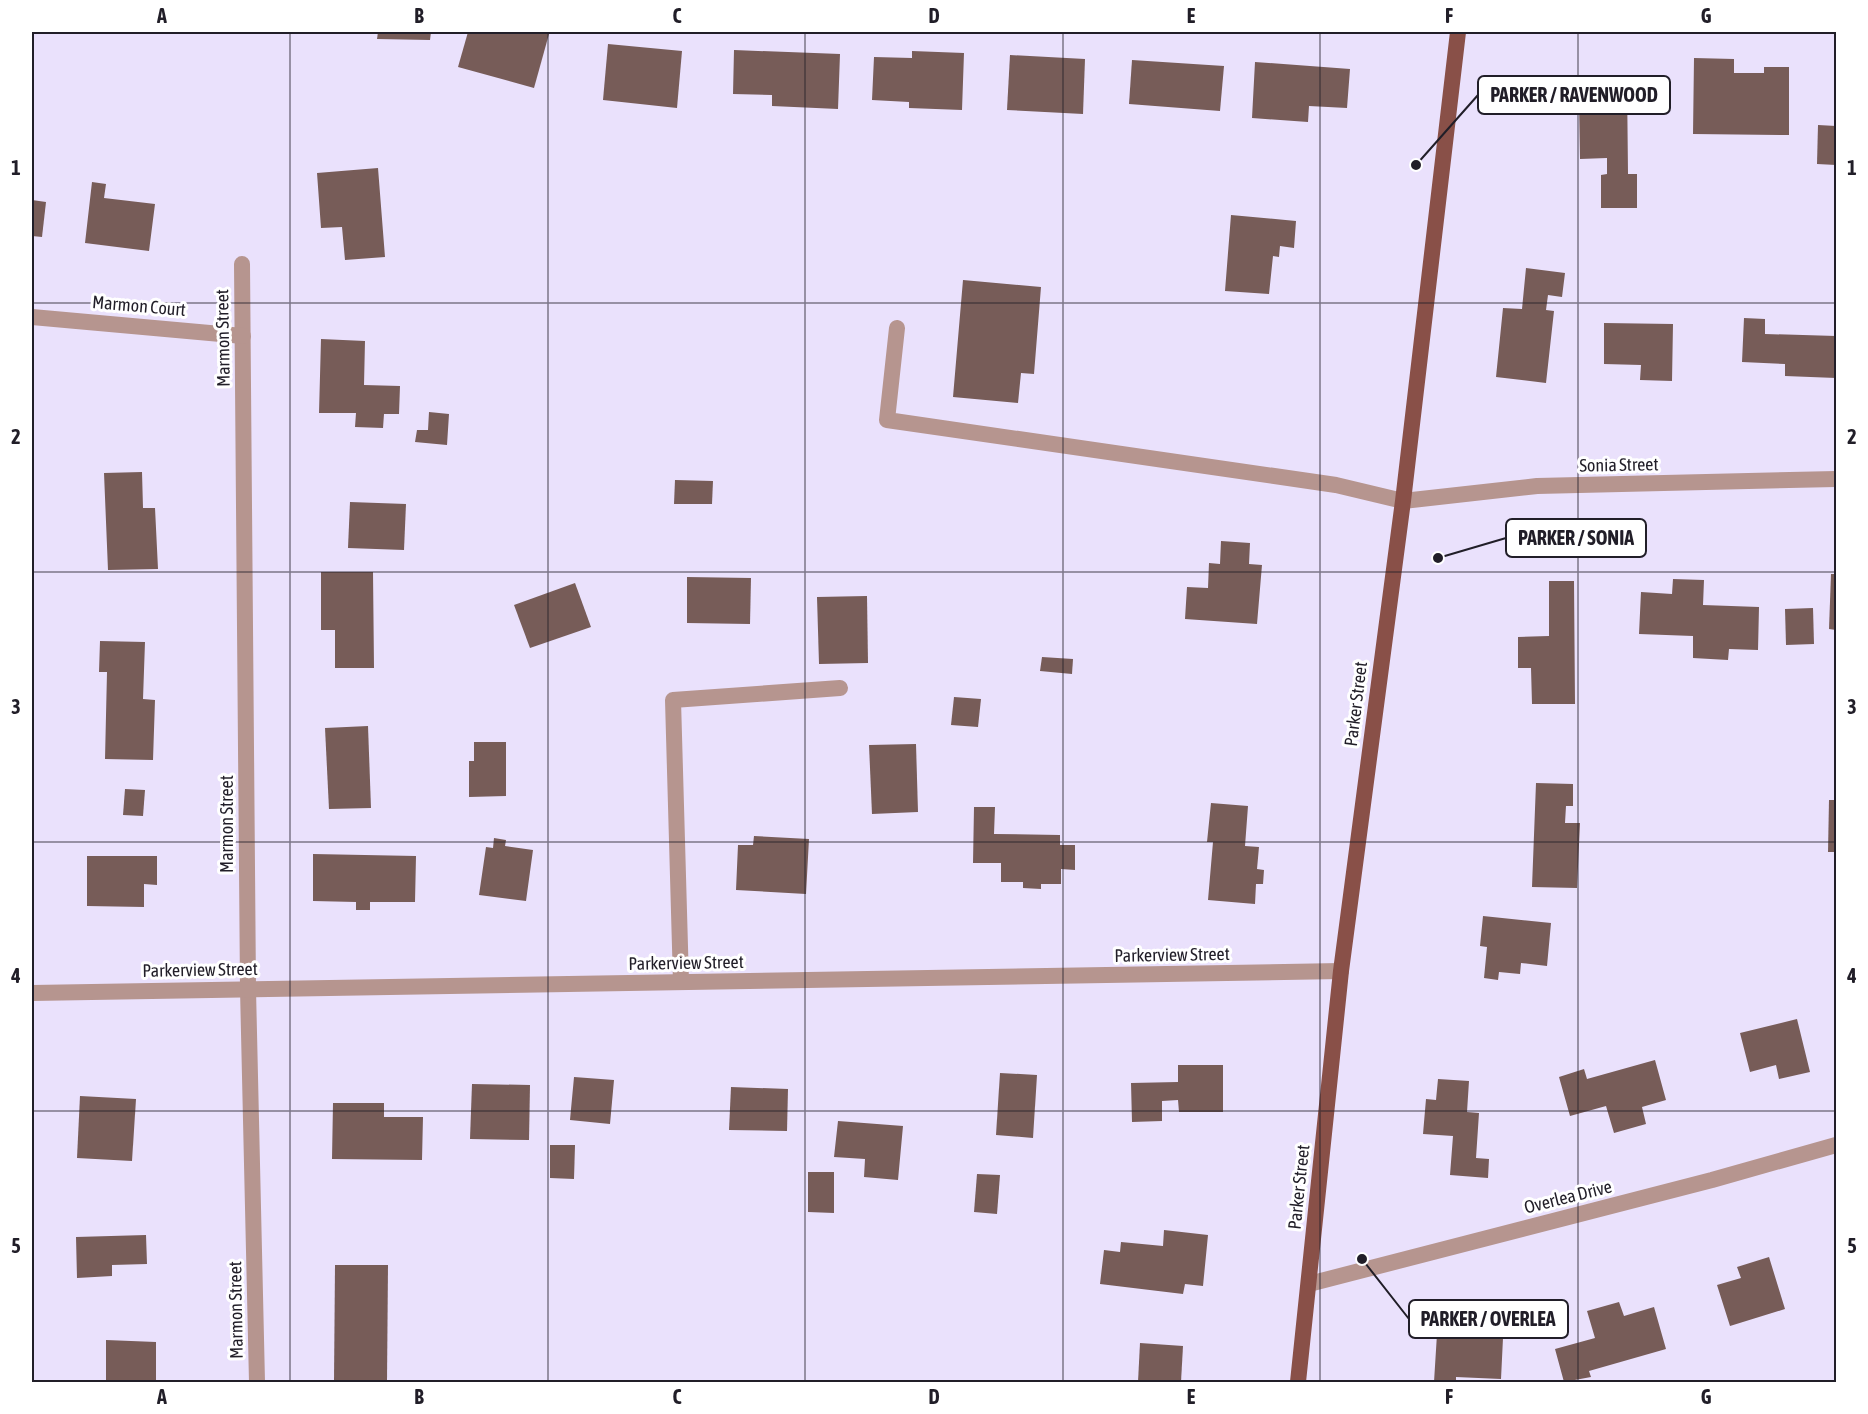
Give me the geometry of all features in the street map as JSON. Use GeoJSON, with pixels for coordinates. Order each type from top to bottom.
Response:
{"type":"FeatureCollection","features":[{"type":"Feature","properties":{"kind":"main road","name":"Parker Street"},"geometry":{"type":"LineString","coordinates":[[1299,1383],[1341,971],[1402,501],[1458,32]]}},
{"type":"Feature","properties":{"kind":"street","name":"Marmon Street"},"geometry":{"type":"LineString","coordinates":[[242,264],[248,989],[257,1383]]}},
{"type":"Feature","properties":{"kind":"street","name":"Marmon Court"},"geometry":{"type":"LineString","coordinates":[[32,317],[243,336]]}},
{"type":"Feature","properties":{"kind":"street","name":"Sonia Street"},"geometry":{"type":"LineString","coordinates":[[897,328],[887,420],[1336,485],[1402,501],[1537,486],[1836,479]]}},
{"type":"Feature","properties":{"kind":"street"},"geometry":{"type":"LineString","coordinates":[[681,982],[673,700],[840,688]]}},
{"type":"Feature","properties":{"kind":"street","name":"Parkerview Street"},"geometry":{"type":"LineString","coordinates":[[32,993],[1341,971]]}},
{"type":"Feature","properties":{"kind":"street","name":"Overlea Drive"},"geometry":{"type":"LineString","coordinates":[[1309,1284],[1712,1180],[1836,1145]]}},
{"type":"Feature","properties":{"kind":"building"},"geometry":{"type":"Polygon","coordinates":[[[378,32],[431,32],[430,40],[377,39],[378,32]]]}},
{"type":"Feature","properties":{"kind":"building"},"geometry":{"type":"Polygon","coordinates":[[[468,32],[549,34],[534,88],[458,67],[468,32]]]}},
{"type":"Feature","properties":{"kind":"building"},"geometry":{"type":"Polygon","coordinates":[[[608,44],[682,51],[677,108],[603,100],[608,44]]]}},
{"type":"Feature","properties":{"kind":"building"},"geometry":{"type":"Polygon","coordinates":[[[734,50],[840,54],[838,109],[772,106],[772,95],[733,94],[734,50]]]}},
{"type":"Feature","properties":{"kind":"building"},"geometry":{"type":"Polygon","coordinates":[[[912,51],[964,53],[962,110],[909,108],[909,102],[872,100],[874,57],[912,58],[912,51]]]}},
{"type":"Feature","properties":{"kind":"building"},"geometry":{"type":"Polygon","coordinates":[[[1010,55],[1085,59],[1083,114],[1007,110],[1010,55]]]}},
{"type":"Feature","properties":{"kind":"building"},"geometry":{"type":"Polygon","coordinates":[[[1694,58],[1734,59],[1734,73],[1764,73],[1764,67],[1789,67],[1789,135],[1693,134],[1694,58]]]}},
{"type":"Feature","properties":{"kind":"building"},"geometry":{"type":"Polygon","coordinates":[[[1132,60],[1224,66],[1220,111],[1129,104],[1132,60]]]}},
{"type":"Feature","properties":{"kind":"building"},"geometry":{"type":"Polygon","coordinates":[[[1255,62],[1350,69],[1347,108],[1309,106],[1308,122],[1252,118],[1255,62]]]}},
{"type":"Feature","properties":{"kind":"building"},"geometry":{"type":"Polygon","coordinates":[[[1627,80],[1628,174],[1637,174],[1637,208],[1601,208],[1601,175],[1607,174],[1607,158],[1580,159],[1579,101],[1605,100],[1605,81],[1627,80]]]}},
{"type":"Feature","properties":{"kind":"building"},"geometry":{"type":"Polygon","coordinates":[[[1818,125],[1836,126],[1836,165],[1817,164],[1818,125]]]}},
{"type":"Feature","properties":{"kind":"building"},"geometry":{"type":"Polygon","coordinates":[[[378,168],[385,257],[345,260],[342,227],[321,228],[317,173],[378,168]]]}},
{"type":"Feature","properties":{"kind":"building"},"geometry":{"type":"Polygon","coordinates":[[[92,182],[106,184],[104,198],[155,204],[149,251],[85,243],[92,182]]]}},
{"type":"Feature","properties":{"kind":"building"},"geometry":{"type":"Polygon","coordinates":[[[32,200],[46,202],[42,237],[32,236],[32,200]]]}},
{"type":"Feature","properties":{"kind":"building"},"geometry":{"type":"Polygon","coordinates":[[[1231,215],[1296,221],[1294,248],[1280,246],[1279,257],[1273,256],[1269,294],[1225,291],[1231,215]]]}},
{"type":"Feature","properties":{"kind":"building"},"geometry":{"type":"Polygon","coordinates":[[[1526,268],[1565,273],[1562,297],[1548,295],[1546,310],[1554,311],[1546,383],[1496,377],[1503,308],[1522,309],[1526,268]]]}},
{"type":"Feature","properties":{"kind":"building"},"geometry":{"type":"Polygon","coordinates":[[[963,280],[1041,287],[1034,374],[1021,373],[1018,403],[953,397],[963,280]]]}},
{"type":"Feature","properties":{"kind":"building"},"geometry":{"type":"Polygon","coordinates":[[[1744,318],[1765,319],[1765,334],[1836,336],[1836,378],[1785,376],[1785,364],[1742,362],[1744,318]]]}},
{"type":"Feature","properties":{"kind":"building"},"geometry":{"type":"Polygon","coordinates":[[[1604,323],[1673,324],[1672,381],[1640,380],[1641,365],[1604,364],[1604,323]]]}},
{"type":"Feature","properties":{"kind":"building"},"geometry":{"type":"Polygon","coordinates":[[[321,339],[365,341],[364,385],[400,386],[399,414],[384,414],[383,428],[355,427],[356,413],[319,413],[321,339]]]}},
{"type":"Feature","properties":{"kind":"building"},"geometry":{"type":"Polygon","coordinates":[[[429,412],[449,414],[447,445],[415,442],[417,430],[428,430],[429,412]]]}},
{"type":"Feature","properties":{"kind":"building"},"geometry":{"type":"Polygon","coordinates":[[[142,472],[143,508],[155,508],[158,569],[108,570],[104,473],[142,472]]]}},
{"type":"Feature","properties":{"kind":"building"},"geometry":{"type":"Polygon","coordinates":[[[675,480],[713,481],[712,504],[674,504],[675,480]]]}},
{"type":"Feature","properties":{"kind":"building"},"geometry":{"type":"Polygon","coordinates":[[[350,502],[406,504],[404,550],[348,548],[350,502]]]}},
{"type":"Feature","properties":{"kind":"building"},"geometry":{"type":"Polygon","coordinates":[[[1221,541],[1250,543],[1249,564],[1262,565],[1257,624],[1185,619],[1187,587],[1208,588],[1209,563],[1220,564],[1221,541]]]}},
{"type":"Feature","properties":{"kind":"building"},"geometry":{"type":"Polygon","coordinates":[[[321,572],[373,572],[374,668],[335,668],[335,630],[321,630],[321,572]]]}},
{"type":"Feature","properties":{"kind":"building"},"geometry":{"type":"Polygon","coordinates":[[[1831,574],[1836,574],[1836,630],[1829,629],[1831,574]]]}},
{"type":"Feature","properties":{"kind":"building"},"geometry":{"type":"Polygon","coordinates":[[[687,577],[751,578],[750,624],[687,623],[687,577]]]}},
{"type":"Feature","properties":{"kind":"building"},"geometry":{"type":"Polygon","coordinates":[[[1673,579],[1704,580],[1703,605],[1759,607],[1758,650],[1729,649],[1728,660],[1693,658],[1693,636],[1639,634],[1641,592],[1672,594],[1673,579]]]}},
{"type":"Feature","properties":{"kind":"building"},"geometry":{"type":"Polygon","coordinates":[[[1549,581],[1574,581],[1575,704],[1532,704],[1531,668],[1518,668],[1518,637],[1549,636],[1549,581]]]}},
{"type":"Feature","properties":{"kind":"building"},"geometry":{"type":"Polygon","coordinates":[[[575,583],[591,627],[530,648],[514,605],[575,583]]]}},
{"type":"Feature","properties":{"kind":"building"},"geometry":{"type":"Polygon","coordinates":[[[867,596],[868,663],[819,664],[817,597],[867,596]]]}},
{"type":"Feature","properties":{"kind":"building"},"geometry":{"type":"Polygon","coordinates":[[[1813,608],[1814,644],[1786,645],[1785,609],[1813,608]]]}},
{"type":"Feature","properties":{"kind":"building"},"geometry":{"type":"Polygon","coordinates":[[[100,641],[145,642],[143,699],[155,700],[153,760],[105,759],[107,672],[99,672],[100,641]]]}},
{"type":"Feature","properties":{"kind":"building"},"geometry":{"type":"Polygon","coordinates":[[[1042,657],[1073,659],[1072,674],[1040,671],[1042,657]]]}},
{"type":"Feature","properties":{"kind":"building"},"geometry":{"type":"Polygon","coordinates":[[[954,697],[981,699],[978,727],[951,725],[954,697]]]}},
{"type":"Feature","properties":{"kind":"building"},"geometry":{"type":"Polygon","coordinates":[[[368,726],[371,808],[329,809],[325,728],[368,726]]]}},
{"type":"Feature","properties":{"kind":"building"},"geometry":{"type":"Polygon","coordinates":[[[474,742],[506,742],[506,796],[469,797],[469,761],[474,761],[474,742]]]}},
{"type":"Feature","properties":{"kind":"building"},"geometry":{"type":"Polygon","coordinates":[[[916,744],[918,812],[872,814],[869,745],[916,744]]]}},
{"type":"Feature","properties":{"kind":"building"},"geometry":{"type":"Polygon","coordinates":[[[1536,783],[1573,784],[1573,806],[1566,806],[1565,823],[1580,823],[1577,888],[1532,887],[1536,783]]]}},
{"type":"Feature","properties":{"kind":"building"},"geometry":{"type":"Polygon","coordinates":[[[125,789],[145,790],[143,816],[123,815],[125,789]]]}},
{"type":"Feature","properties":{"kind":"building"},"geometry":{"type":"Polygon","coordinates":[[[1829,800],[1836,800],[1836,852],[1828,852],[1829,800]]]}},
{"type":"Feature","properties":{"kind":"building"},"geometry":{"type":"Polygon","coordinates":[[[1211,803],[1248,806],[1245,846],[1259,847],[1257,869],[1264,870],[1263,884],[1256,884],[1255,904],[1208,900],[1213,842],[1207,842],[1211,803]]]}},
{"type":"Feature","properties":{"kind":"building"},"geometry":{"type":"Polygon","coordinates":[[[974,807],[995,807],[994,834],[1060,835],[1060,845],[1075,845],[1075,870],[1061,869],[1061,884],[1041,884],[1041,889],[1023,888],[1023,882],[1001,882],[1001,863],[973,863],[974,807]]]}},
{"type":"Feature","properties":{"kind":"building"},"geometry":{"type":"Polygon","coordinates":[[[754,836],[809,839],[806,894],[736,890],[738,845],[753,845],[754,836]]]}},
{"type":"Feature","properties":{"kind":"building"},"geometry":{"type":"Polygon","coordinates":[[[494,838],[506,840],[505,846],[533,850],[526,901],[479,895],[486,847],[493,848],[494,838]]]}},
{"type":"Feature","properties":{"kind":"building"},"geometry":{"type":"Polygon","coordinates":[[[313,854],[416,856],[415,902],[370,902],[370,910],[356,910],[356,902],[313,901],[313,854]]]}},
{"type":"Feature","properties":{"kind":"building"},"geometry":{"type":"Polygon","coordinates":[[[87,856],[157,856],[157,885],[144,884],[144,907],[87,906],[87,856]]]}},
{"type":"Feature","properties":{"kind":"building"},"geometry":{"type":"Polygon","coordinates":[[[1483,916],[1551,923],[1547,966],[1521,963],[1520,974],[1499,972],[1498,980],[1484,978],[1487,947],[1480,946],[1483,916]]]}},
{"type":"Feature","properties":{"kind":"building"},"geometry":{"type":"Polygon","coordinates":[[[1797,1019],[1810,1072],[1779,1079],[1776,1065],[1750,1072],[1740,1033],[1797,1019]]]}},
{"type":"Feature","properties":{"kind":"building"},"geometry":{"type":"Polygon","coordinates":[[[1655,1060],[1666,1100],[1642,1107],[1646,1124],[1614,1133],[1606,1106],[1570,1116],[1559,1077],[1584,1069],[1587,1079],[1655,1060]]]}},
{"type":"Feature","properties":{"kind":"building"},"geometry":{"type":"Polygon","coordinates":[[[1178,1065],[1223,1065],[1223,1112],[1179,1112],[1178,1100],[1162,1101],[1162,1121],[1132,1122],[1131,1083],[1178,1082],[1178,1065]]]}},
{"type":"Feature","properties":{"kind":"building"},"geometry":{"type":"Polygon","coordinates":[[[1000,1073],[1037,1075],[1033,1138],[996,1135],[1000,1073]]]}},
{"type":"Feature","properties":{"kind":"building"},"geometry":{"type":"Polygon","coordinates":[[[574,1077],[614,1080],[610,1124],[570,1120],[574,1077]]]}},
{"type":"Feature","properties":{"kind":"building"},"geometry":{"type":"Polygon","coordinates":[[[1438,1079],[1469,1081],[1467,1112],[1479,1113],[1476,1158],[1489,1159],[1488,1178],[1450,1175],[1453,1136],[1423,1134],[1426,1099],[1436,1100],[1438,1079]]]}},
{"type":"Feature","properties":{"kind":"building"},"geometry":{"type":"Polygon","coordinates":[[[472,1084],[530,1085],[529,1140],[470,1139],[472,1084]]]}},
{"type":"Feature","properties":{"kind":"building"},"geometry":{"type":"Polygon","coordinates":[[[731,1087],[788,1089],[787,1131],[729,1130],[731,1087]]]}},
{"type":"Feature","properties":{"kind":"building"},"geometry":{"type":"Polygon","coordinates":[[[80,1096],[136,1099],[132,1161],[77,1158],[80,1096]]]}},
{"type":"Feature","properties":{"kind":"building"},"geometry":{"type":"Polygon","coordinates":[[[333,1103],[384,1103],[384,1117],[423,1117],[422,1160],[332,1159],[333,1103]]]}},
{"type":"Feature","properties":{"kind":"building"},"geometry":{"type":"Polygon","coordinates":[[[838,1121],[903,1126],[898,1180],[864,1177],[865,1159],[834,1157],[838,1121]]]}},
{"type":"Feature","properties":{"kind":"building"},"geometry":{"type":"Polygon","coordinates":[[[550,1145],[575,1145],[574,1179],[550,1178],[550,1145]]]}},
{"type":"Feature","properties":{"kind":"building"},"geometry":{"type":"Polygon","coordinates":[[[808,1172],[834,1172],[834,1213],[808,1212],[808,1172]]]}},
{"type":"Feature","properties":{"kind":"building"},"geometry":{"type":"Polygon","coordinates":[[[977,1174],[1000,1175],[997,1214],[974,1212],[977,1174]]]}},
{"type":"Feature","properties":{"kind":"building"},"geometry":{"type":"Polygon","coordinates":[[[1164,1230],[1208,1235],[1203,1286],[1185,1284],[1183,1294],[1100,1284],[1104,1250],[1120,1252],[1121,1242],[1163,1246],[1164,1230]]]}},
{"type":"Feature","properties":{"kind":"building"},"geometry":{"type":"Polygon","coordinates":[[[146,1235],[147,1264],[112,1265],[112,1276],[77,1278],[76,1237],[146,1235]]]}},
{"type":"Feature","properties":{"kind":"building"},"geometry":{"type":"Polygon","coordinates":[[[1769,1257],[1785,1309],[1730,1326],[1717,1285],[1741,1278],[1737,1267],[1769,1257]]]}},
{"type":"Feature","properties":{"kind":"building"},"geometry":{"type":"Polygon","coordinates":[[[335,1265],[388,1265],[387,1382],[334,1382],[335,1265]]]}},
{"type":"Feature","properties":{"kind":"building"},"geometry":{"type":"Polygon","coordinates":[[[1619,1302],[1624,1316],[1654,1307],[1666,1349],[1589,1371],[1591,1377],[1564,1382],[1555,1349],[1595,1338],[1587,1311],[1619,1302]]]}},
{"type":"Feature","properties":{"kind":"building"},"geometry":{"type":"Polygon","coordinates":[[[1437,1334],[1503,1338],[1501,1379],[1456,1377],[1456,1382],[1434,1382],[1437,1334]]]}},
{"type":"Feature","properties":{"kind":"building"},"geometry":{"type":"Polygon","coordinates":[[[106,1340],[156,1342],[156,1382],[106,1382],[106,1340]]]}},
{"type":"Feature","properties":{"kind":"building"},"geometry":{"type":"Polygon","coordinates":[[[1140,1343],[1183,1346],[1181,1382],[1138,1382],[1140,1343]]]}},
{"type":"Feature","properties":{"kind":"place","name":"PARKER / RAVENWOOD"},"geometry":{"type":"Point","coordinates":[1416,165]}},
{"type":"Feature","properties":{"kind":"place","name":"PARKER / SONIA"},"geometry":{"type":"Point","coordinates":[1438,558]}},
{"type":"Feature","properties":{"kind":"place","name":"PARKER / OVERLEA"},"geometry":{"type":"Point","coordinates":[1362,1259]}}]}
